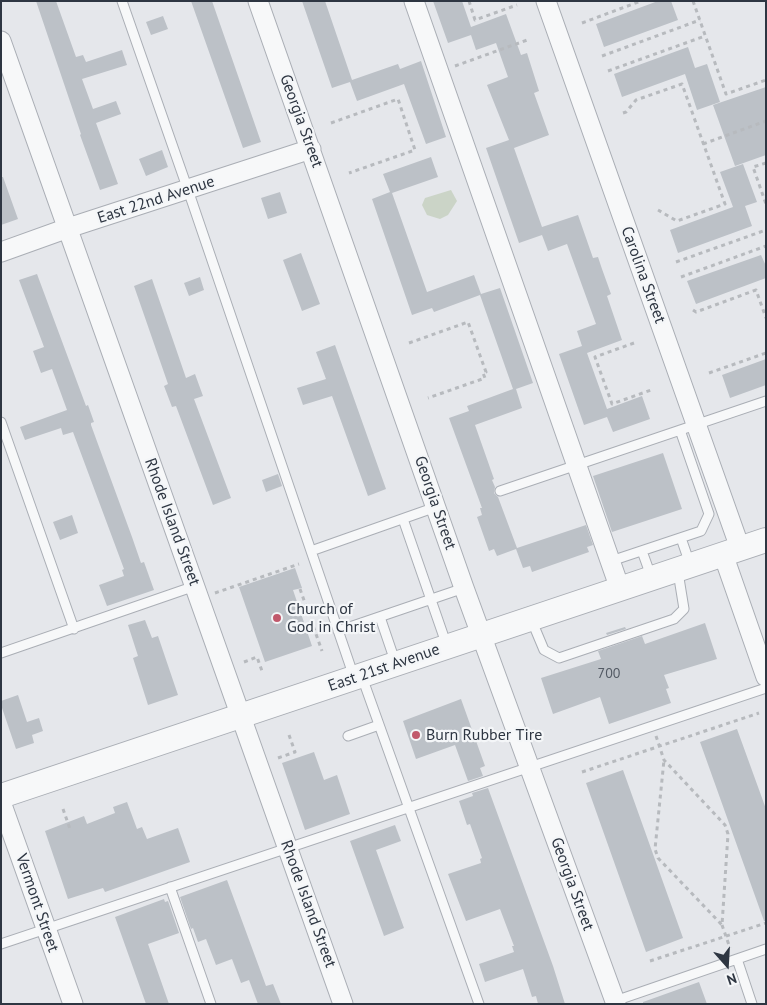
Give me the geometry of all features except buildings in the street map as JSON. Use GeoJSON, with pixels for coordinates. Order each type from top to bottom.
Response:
{"type":"FeatureCollection","features":[{"type":"Feature","properties":{"kind":"street","name":"Georgia Street"},"geometry":{"type":"LineString","coordinates":[[258,1],[464,588],[616,1002]]}},
{"type":"Feature","properties":{"kind":"street"},"geometry":{"type":"LineString","coordinates":[[414,1],[620,588]]}},
{"type":"Feature","properties":{"kind":"street","name":"Carolina Street"},"geometry":{"type":"LineString","coordinates":[[546,1],[688,427],[732,551],[766,676]]}},
{"type":"Feature","properties":{"kind":"street","name":"Rhode Island Street"},"geometry":{"type":"LineString","coordinates":[[1,41],[343,1004]]}},
{"type":"Feature","properties":{"kind":"street","name":"East 22nd Avenue"},"geometry":{"type":"LineString","coordinates":[[1,252],[68,228],[311,149]]}},
{"type":"Feature","properties":{"kind":"street","name":"East 21st Avenue"},"geometry":{"type":"LineString","coordinates":[[1,796],[766,540]]}},
{"type":"Feature","properties":{"kind":"street","name":"Vermont Street"},"geometry":{"type":"LineString","coordinates":[[1,802],[73,1004]]}},
{"type":"Feature","properties":{"kind":"lane"},"geometry":{"type":"LineString","coordinates":[[122,1],[338,631],[379,725],[478,1004]]}},
{"type":"Feature","properties":{"kind":"lane"},"geometry":{"type":"LineString","coordinates":[[500,491],[766,401]]}},
{"type":"Feature","properties":{"kind":"lane"},"geometry":{"type":"LineString","coordinates":[[1,422],[74,629]]}},
{"type":"Feature","properties":{"kind":"lane"},"geometry":{"type":"LineString","coordinates":[[611,561],[701,531],[715,503]]}},
{"type":"Feature","properties":{"kind":"lane"},"geometry":{"type":"LineString","coordinates":[[311,551],[436,507]]}},
{"type":"Feature","properties":{"kind":"lane"},"geometry":{"type":"LineString","coordinates":[[403,519],[447,647]]}},
{"type":"Feature","properties":{"kind":"lane"},"geometry":{"type":"LineString","coordinates":[[531,618],[544,650],[559,658],[674,620],[684,608],[684,567],[681,538]]}},
{"type":"Feature","properties":{"kind":"lane"},"geometry":{"type":"LineString","coordinates":[[642,550],[651,578]]}},
{"type":"Feature","properties":{"kind":"lane"},"geometry":{"type":"LineString","coordinates":[[338,631],[464,588]]}},
{"type":"Feature","properties":{"kind":"lane"},"geometry":{"type":"LineString","coordinates":[[1,653],[197,592]]}},
{"type":"Feature","properties":{"kind":"lane"},"geometry":{"type":"LineString","coordinates":[[380,617],[396,664]]}},
{"type":"Feature","properties":{"kind":"lane"},"geometry":{"type":"LineString","coordinates":[[1,944],[766,688]]}},
{"type":"Feature","properties":{"kind":"lane"},"geometry":{"type":"LineString","coordinates":[[348,736],[379,725]]}},
{"type":"Feature","properties":{"kind":"lane"},"geometry":{"type":"LineString","coordinates":[[170,887],[212,1004]]}},
{"type":"Feature","properties":{"kind":"lane"},"geometry":{"type":"LineString","coordinates":[[616,1002],[766,949]]}},
{"type":"Feature","properties":{"kind":"lane"},"geometry":{"type":"LineString","coordinates":[[737,960],[752,1004]]}},
{"type":"Feature","properties":{"kind":"path"},"geometry":{"type":"LineString","coordinates":[[469,1],[476,20],[517,5]]}},
{"type":"Feature","properties":{"kind":"path"},"geometry":{"type":"LineString","coordinates":[[582,22],[641,1]]}},
{"type":"Feature","properties":{"kind":"path"},"geometry":{"type":"LineString","coordinates":[[693,1],[726,94],[766,80]]}},
{"type":"Feature","properties":{"kind":"path"},"geometry":{"type":"LineString","coordinates":[[602,56],[700,20]]}},
{"type":"Feature","properties":{"kind":"path"},"geometry":{"type":"LineString","coordinates":[[608,71],[705,36]]}},
{"type":"Feature","properties":{"kind":"path"},"geometry":{"type":"LineString","coordinates":[[438,72],[530,39]]}},
{"type":"Feature","properties":{"kind":"path"},"geometry":{"type":"LineString","coordinates":[[623,113],[636,100],[682,84],[725,204],[678,221],[658,210]]}},
{"type":"Feature","properties":{"kind":"path"},"geometry":{"type":"LineString","coordinates":[[331,123],[398,99],[415,150],[349,173]]}},
{"type":"Feature","properties":{"kind":"path"},"geometry":{"type":"LineString","coordinates":[[703,144],[766,121]]}},
{"type":"Feature","properties":{"kind":"path"},"geometry":{"type":"LineString","coordinates":[[766,163],[753,167],[766,204]]}},
{"type":"Feature","properties":{"kind":"path"},"geometry":{"type":"LineString","coordinates":[[676,262],[766,230]]}},
{"type":"Feature","properties":{"kind":"path"},"geometry":{"type":"LineString","coordinates":[[681,277],[766,246]]}},
{"type":"Feature","properties":{"kind":"path"},"geometry":{"type":"LineString","coordinates":[[693,310],[696,312],[756,290],[766,318]]}},
{"type":"Feature","properties":{"kind":"path"},"geometry":{"type":"LineString","coordinates":[[409,343],[468,322],[486,372],[483,373],[485,378],[428,398]]}},
{"type":"Feature","properties":{"kind":"path"},"geometry":{"type":"LineString","coordinates":[[634,343],[595,357],[612,404],[651,390]]}},
{"type":"Feature","properties":{"kind":"path"},"geometry":{"type":"LineString","coordinates":[[709,373],[766,353]]}},
{"type":"Feature","properties":{"kind":"path"},"geometry":{"type":"LineString","coordinates":[[197,592],[299,564]]}},
{"type":"Feature","properties":{"kind":"path"},"geometry":{"type":"LineString","coordinates":[[300,589],[322,651]]}},
{"type":"Feature","properties":{"kind":"path"},"geometry":{"type":"LineString","coordinates":[[244,662],[258,657],[262,671]]}},
{"type":"Feature","properties":{"kind":"path"},"geometry":{"type":"LineString","coordinates":[[582,772],[759,713]]}},
{"type":"Feature","properties":{"kind":"path"},"geometry":{"type":"LineString","coordinates":[[278,758],[295,752],[289,734]]}},
{"type":"Feature","properties":{"kind":"path"},"geometry":{"type":"LineString","coordinates":[[659,745],[664,760],[656,849],[658,858],[722,925]]}},
{"type":"Feature","properties":{"kind":"path"},"geometry":{"type":"LineString","coordinates":[[664,760],[725,825],[728,834],[722,925],[726,937]]}},
{"type":"Feature","properties":{"kind":"path"},"geometry":{"type":"LineString","coordinates":[[63,809],[70,830]]}},
{"type":"Feature","properties":{"kind":"path"},"geometry":{"type":"LineString","coordinates":[[650,961],[766,922]]}},
{"type":"Feature","properties":{"kind":"shaded area"},"geometry":{"type":"Polygon","coordinates":[[[451,190],[457,201],[448,215],[440,219],[427,215],[422,205],[425,198],[451,190]]]}},
{"type":"Feature","properties":{"kind":"place","name":"Church of God in Christ"},"geometry":{"type":"Point","coordinates":[277,618]}},
{"type":"Feature","properties":{"kind":"place","name":"Burn Rubber Tire"},"geometry":{"type":"Point","coordinates":[416,735]}}]}
